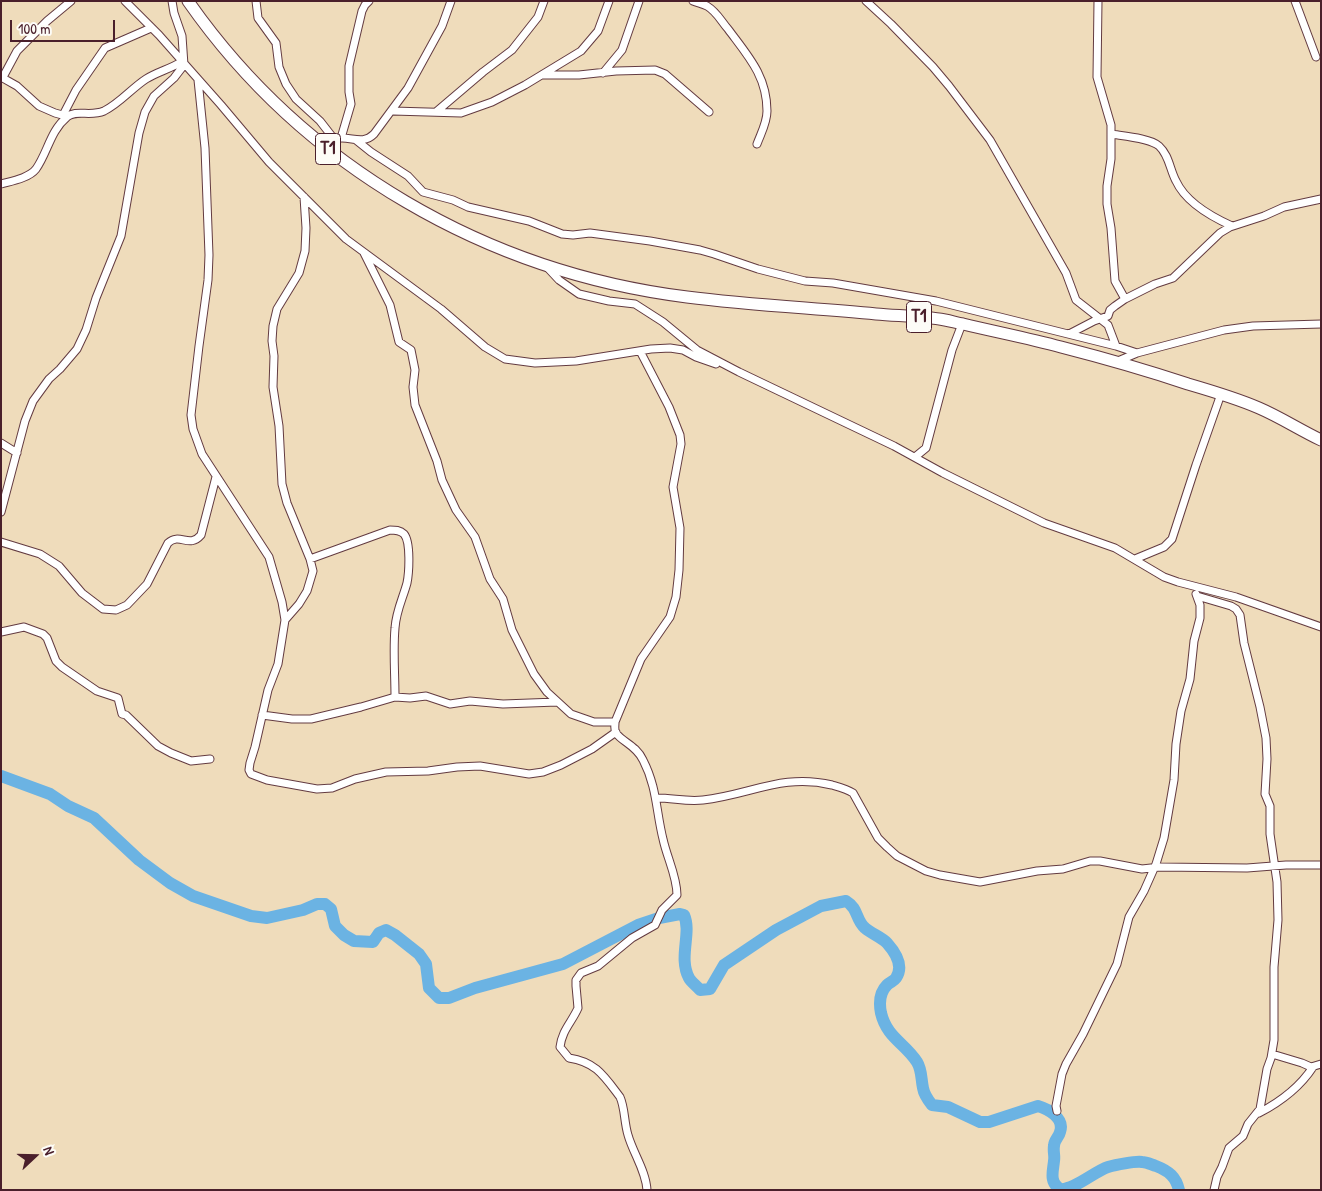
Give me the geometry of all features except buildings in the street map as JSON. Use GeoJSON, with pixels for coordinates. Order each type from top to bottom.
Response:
{"type":"FeatureCollection","features":[{"type":"Feature","properties":{"kind":"highway","name":"T1"},"geometry":{"type":"LineString","coordinates":[[188,1],[207,27],[257,86],[285,114],[322,144],[391,194],[441,222],[504,251],[600,282],[680,296],[946,320],[1010,334],[1118,361],[1221,394],[1261,409],[1321,440]]}},
{"type":"Feature","properties":{"kind":"street"},"geometry":{"type":"LineString","coordinates":[[71,1],[47,21],[17,51],[2,77],[17,86],[39,106],[65,115],[76,113],[94,115],[106,110],[147,78],[182,64]]}},
{"type":"Feature","properties":{"kind":"street"},"geometry":{"type":"LineString","coordinates":[[125,1],[198,80],[268,162],[346,239],[441,309],[485,346],[505,360],[576,362],[670,348],[683,350],[696,357],[735,370]]}},
{"type":"Feature","properties":{"kind":"street"},"geometry":{"type":"LineString","coordinates":[[1,512],[25,420],[32,401],[49,379],[77,349],[121,236],[139,132],[145,112],[154,96],[174,78],[182,64],[182,36],[172,1]]}},
{"type":"Feature","properties":{"kind":"street"},"geometry":{"type":"LineString","coordinates":[[256,1],[257,16],[276,43],[279,67],[288,89],[337,138]]}},
{"type":"Feature","properties":{"kind":"street"},"geometry":{"type":"LineString","coordinates":[[337,138],[351,104],[349,66],[362,11],[368,1]]}},
{"type":"Feature","properties":{"kind":"street"},"geometry":{"type":"LineString","coordinates":[[322,144],[337,138],[356,140],[370,138],[393,111],[408,88],[442,26],[451,4],[442,1]]}},
{"type":"Feature","properties":{"kind":"street"},"geometry":{"type":"LineString","coordinates":[[436,112],[482,72],[512,50],[538,17],[544,1]]}},
{"type":"Feature","properties":{"kind":"street"},"geometry":{"type":"LineString","coordinates":[[393,111],[461,113],[474,110],[492,102],[541,76],[573,56],[598,31],[609,1]]}},
{"type":"Feature","properties":{"kind":"street"},"geometry":{"type":"LineString","coordinates":[[603,73],[622,50],[639,1]]}},
{"type":"Feature","properties":{"kind":"street"},"geometry":{"type":"LineString","coordinates":[[693,1],[706,6],[717,14],[750,57],[758,73],[764,87],[767,110],[765,123],[757,144]]}},
{"type":"Feature","properties":{"kind":"street"},"geometry":{"type":"LineString","coordinates":[[866,1],[938,73],[990,140],[1066,272],[1076,300],[1108,325],[1116,346]]}},
{"type":"Feature","properties":{"kind":"street"},"geometry":{"type":"LineString","coordinates":[[1098,1],[1097,78],[1110,122],[1111,134],[1107,204],[1115,280],[1125,299]]}},
{"type":"Feature","properties":{"kind":"street"},"geometry":{"type":"LineString","coordinates":[[1295,1],[1316,57]]}},
{"type":"Feature","properties":{"kind":"street"},"geometry":{"type":"LineString","coordinates":[[1,184],[21,178],[35,170],[52,135],[65,115],[76,90],[105,48],[151,28]]}},
{"type":"Feature","properties":{"kind":"street"},"geometry":{"type":"LineString","coordinates":[[541,76],[647,70],[660,71],[709,112]]}},
{"type":"Feature","properties":{"kind":"street"},"geometry":{"type":"LineString","coordinates":[[198,80],[205,148],[209,255],[208,280],[191,415],[193,428],[202,454],[269,557],[282,602],[285,620],[278,664],[268,690],[248,770],[251,774],[267,780],[317,788],[332,788],[355,779],[386,772],[428,771],[456,767],[480,766],[529,774],[543,772],[573,759],[616,732]]}},
{"type":"Feature","properties":{"kind":"street"},"geometry":{"type":"LineString","coordinates":[[1111,134],[1158,145],[1164,152],[1177,184],[1188,198],[1217,220],[1232,226]]}},
{"type":"Feature","properties":{"kind":"street"},"geometry":{"type":"LineString","coordinates":[[356,140],[408,176],[422,192],[453,200],[468,207],[529,221],[562,234],[590,233],[700,250],[758,269],[805,281],[936,301],[1116,346],[1137,353]]}},
{"type":"Feature","properties":{"kind":"street"},"geometry":{"type":"LineString","coordinates":[[285,620],[299,604],[307,590],[313,571],[287,503],[282,484],[279,426],[273,387],[274,356],[272,326],[278,309],[298,273],[305,251],[304,197]]}},
{"type":"Feature","properties":{"kind":"street"},"geometry":{"type":"LineString","coordinates":[[1069,334],[1108,316],[1110,310],[1125,299],[1155,284],[1173,278],[1220,232],[1284,207],[1321,199]]}},
{"type":"Feature","properties":{"kind":"street"},"geometry":{"type":"LineString","coordinates":[[363,252],[390,305],[400,342],[411,350],[415,370],[413,387],[415,406],[437,461],[447,493],[475,537],[490,580],[503,599],[512,630],[534,674],[547,692],[572,714],[594,722],[615,722]]}},
{"type":"Feature","properties":{"kind":"street"},"geometry":{"type":"LineString","coordinates":[[546,265],[559,280],[579,294],[609,301],[635,304],[662,322],[697,350],[915,457],[1044,523],[1115,548],[1164,577],[1192,587],[1236,597],[1321,627]]}},
{"type":"Feature","properties":{"kind":"street"},"geometry":{"type":"LineString","coordinates":[[915,457],[926,448],[952,350],[962,324]]}},
{"type":"Feature","properties":{"kind":"street"},"geometry":{"type":"LineString","coordinates":[[1118,361],[1137,353],[1224,330],[1253,326],[1321,324]]}},
{"type":"Feature","properties":{"kind":"street"},"geometry":{"type":"LineString","coordinates":[[640,351],[669,407],[680,435],[681,444],[672,487],[680,528],[679,570],[676,598],[670,617],[641,659],[615,722],[616,732],[633,746],[641,756],[657,798],[663,839],[674,874],[677,895],[662,910],[656,925],[632,938],[598,966],[581,973],[576,980],[578,1008],[565,1028],[560,1047],[569,1058],[582,1060],[593,1067],[620,1097],[628,1134],[643,1172],[647,1190]]}},
{"type":"Feature","properties":{"kind":"street"},"geometry":{"type":"LineString","coordinates":[[1135,559],[1164,547],[1172,539],[1221,394]]}},
{"type":"Feature","properties":{"kind":"street"},"geometry":{"type":"LineString","coordinates":[[1,443],[17,453]]}},
{"type":"Feature","properties":{"kind":"street"},"geometry":{"type":"LineString","coordinates":[[1,542],[40,554],[59,566],[82,593],[104,609],[116,610],[127,605],[147,584],[168,543],[172,539],[177,538],[190,542],[196,540],[201,535],[216,477]]}},
{"type":"Feature","properties":{"kind":"street"},"geometry":{"type":"LineString","coordinates":[[310,559],[390,530],[397,530],[403,533],[407,539],[409,566],[407,584],[398,606],[395,627],[395,697]]}},
{"type":"Feature","properties":{"kind":"street"},"geometry":{"type":"LineString","coordinates":[[1056,1111],[1064,1069],[1117,964],[1129,917],[1144,891],[1164,838],[1174,780],[1176,744],[1181,711],[1190,679],[1194,640],[1200,618],[1200,605],[1192,587]]}},
{"type":"Feature","properties":{"kind":"street"},"geometry":{"type":"LineString","coordinates":[[1197,596],[1232,606],[1240,615],[1244,644],[1266,738],[1265,794],[1270,806],[1270,834],[1277,882],[1278,920],[1274,967],[1274,1040],[1272,1054],[1266,1069],[1262,1101],[1258,1114]]}},
{"type":"Feature","properties":{"kind":"street"},"geometry":{"type":"LineString","coordinates":[[1,632],[24,627],[43,634],[47,638],[56,661],[90,687],[118,698],[122,714],[126,715],[158,746],[191,761],[210,759]]}},
{"type":"Feature","properties":{"kind":"street"},"geometry":{"type":"LineString","coordinates":[[262,715],[292,719],[311,719],[361,708],[395,697],[426,696],[450,704],[470,701],[503,704],[557,702]]}},
{"type":"Feature","properties":{"kind":"street"},"geometry":{"type":"LineString","coordinates":[[657,798],[693,801],[728,796],[772,783],[823,783],[854,793],[878,838],[897,856],[926,871],[980,882],[1037,871],[1063,869],[1090,861],[1100,861],[1142,869],[1321,865]]}},
{"type":"Feature","properties":{"kind":"street"},"geometry":{"type":"LineString","coordinates":[[1272,1054],[1313,1067]]}},
{"type":"Feature","properties":{"kind":"street"},"geometry":{"type":"LineString","coordinates":[[1214,1190],[1217,1177],[1229,1148],[1243,1136],[1248,1124],[1258,1114],[1284,1098],[1313,1067],[1321,1064]]}},
{"type":"Feature","properties":{"kind":"waterway"},"geometry":{"type":"LineString","coordinates":[[1,776],[50,794],[68,806],[94,818],[139,860],[170,883],[193,896],[251,916],[267,918],[303,910],[317,904],[325,904],[331,909],[335,926],[354,941],[373,942],[379,933],[386,930],[419,954],[426,964],[429,988],[439,998],[449,998],[475,988],[563,964],[638,925],[680,914],[684,915],[687,929],[685,962],[689,978],[700,990],[710,989],[724,965],[776,930],[821,906],[846,901],[853,907],[862,925],[887,943],[898,959],[898,973],[881,994],[881,1013],[887,1029],[919,1065],[924,1092],[932,1105],[948,1107],[980,1122],[989,1122],[1038,1106],[1051,1112],[1058,1118],[1061,1127],[1054,1144],[1052,1176],[1054,1183],[1060,1189],[1071,1187],[1108,1167],[1125,1163],[1144,1162],[1168,1172],[1176,1181],[1179,1190]]}}]}
